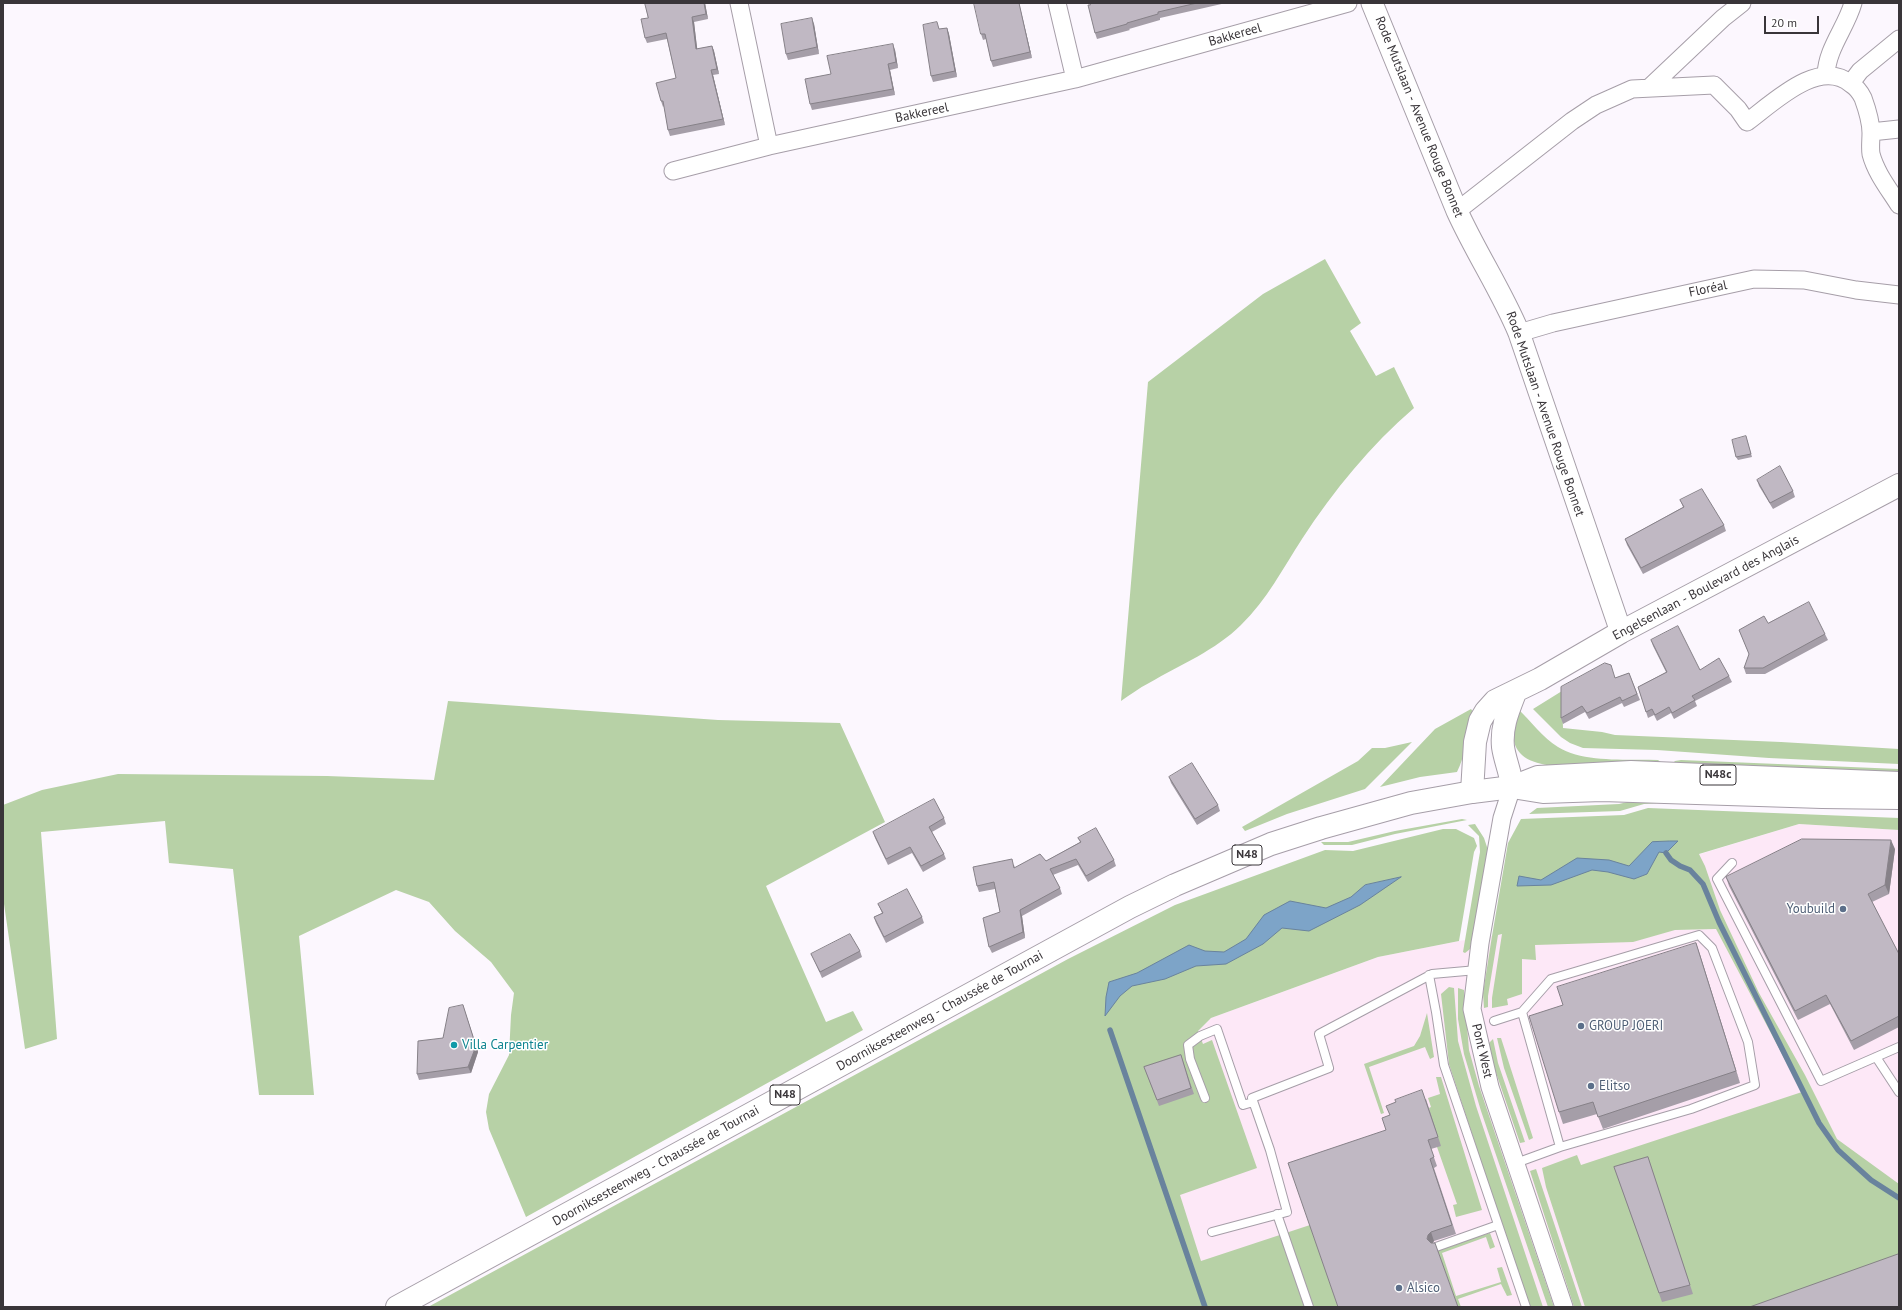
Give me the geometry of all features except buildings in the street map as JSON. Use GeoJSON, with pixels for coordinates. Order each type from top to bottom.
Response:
{"type":"FeatureCollection","features":[{"type":"Feature","properties":{"kind":"main road","name":"Engelsenlaan - Boulevard des Anglais"},"geometry":{"type":"LineString","coordinates":[[1472,792],[1475,742],[1480,721],[1486,710],[1495,701],[1515,693],[1621,632],[1899,485]]}},
{"type":"Feature","properties":{"kind":"main road"},"geometry":{"type":"LineString","coordinates":[[1512,787],[1511,775],[1504,748],[1503,732],[1504,721],[1515,693]]}},
{"type":"Feature","properties":{"kind":"main road","name":"Doorniksesteenweg - Chaussée de Tournai"},"geometry":{"type":"LineString","coordinates":[[397,1307],[1130,907],[1175,885],[1271,844],[1321,828],[1411,803],[1472,792],[1512,787],[1538,777],[1631,772],[1899,783]]}},
{"type":"Feature","properties":{"kind":"main road","name":"Doorniksesteenweg - Chaussée de Tournai"},"geometry":{"type":"LineString","coordinates":[[1512,787],[1543,792],[1602,790],[1899,798]]}},
{"type":"Feature","properties":{"kind":"street"},"geometry":{"type":"LineString","coordinates":[[740,3],[769,146]]}},
{"type":"Feature","properties":{"kind":"street"},"geometry":{"type":"LineString","coordinates":[[1056,3],[1075,79]]}},
{"type":"Feature","properties":{"kind":"street","name":"Bakkereel"},"geometry":{"type":"LineString","coordinates":[[673,171],[769,146],[1075,79],[1348,3]]}},
{"type":"Feature","properties":{"kind":"street","name":"Rode Mutslaan - Avenue Rouge Bonnet"},"geometry":{"type":"LineString","coordinates":[[1372,3],[1468,236],[1498,287],[1519,332],[1621,632]]}},
{"type":"Feature","properties":{"kind":"street"},"geometry":{"type":"LineString","coordinates":[[1650,88],[1723,18],[1742,3]]}},
{"type":"Feature","properties":{"kind":"street"},"geometry":{"type":"LineString","coordinates":[[1826,75],[1827,64],[1832,49],[1853,3]]}},
{"type":"Feature","properties":{"kind":"street"},"geometry":{"type":"LineString","coordinates":[[1851,83],[1860,71],[1899,40]]}},
{"type":"Feature","properties":{"kind":"street"},"geometry":{"type":"LineString","coordinates":[[1457,211],[1572,121],[1596,105],[1632,89],[1714,85],[1738,109],[1747,122],[1799,84],[1814,77],[1833,74],[1845,78],[1862,97],[1870,122],[1871,154],[1882,179],[1899,204]]}},
{"type":"Feature","properties":{"kind":"street"},"geometry":{"type":"LineString","coordinates":[[1871,132],[1899,129]]}},
{"type":"Feature","properties":{"kind":"street","name":"Floréal"},"geometry":{"type":"LineString","coordinates":[[1519,332],[1754,279],[1804,280],[1856,290],[1899,295]]}},
{"type":"Feature","properties":{"kind":"street","name":"Pont West"},"geometry":{"type":"LineString","coordinates":[[1512,787],[1502,818],[1472,1009],[1490,1087],[1564,1307]]}},
{"type":"Feature","properties":{"kind":"lane"},"geometry":{"type":"LineString","coordinates":[[1732,863],[1717,879],[1822,1081],[1899,1047]]}},
{"type":"Feature","properties":{"kind":"lane"},"geometry":{"type":"LineString","coordinates":[[1494,1021],[1522,1012],[1550,979],[1699,935],[1712,948],[1748,1042],[1755,1085],[1691,1109],[1560,1147],[1516,1163]]}},
{"type":"Feature","properties":{"kind":"lane"},"geometry":{"type":"LineString","coordinates":[[1212,1232],[1287,1212],[1270,1150],[1252,1098],[1329,1068],[1319,1034],[1429,975],[1477,970]]}},
{"type":"Feature","properties":{"kind":"lane"},"geometry":{"type":"LineString","coordinates":[[1429,975],[1444,1065],[1526,1307]]}},
{"type":"Feature","properties":{"kind":"lane"},"geometry":{"type":"LineString","coordinates":[[1522,1012],[1560,1147]]}},
{"type":"Feature","properties":{"kind":"lane"},"geometry":{"type":"LineString","coordinates":[[1205,1098],[1190,1059],[1188,1045],[1200,1036],[1217,1029],[1243,1105],[1253,1102]]}},
{"type":"Feature","properties":{"kind":"lane"},"geometry":{"type":"LineString","coordinates":[[1876,1057],[1899,1092]]}},
{"type":"Feature","properties":{"kind":"lane"},"geometry":{"type":"LineString","coordinates":[[1277,1214],[1309,1307]]}},
{"type":"Feature","properties":{"kind":"lane"},"geometry":{"type":"LineString","coordinates":[[1436,1247],[1498,1225]]}},
{"type":"Feature","properties":{"kind":"shaded area"},"geometry":{"type":"Polygon","coordinates":[[[1799,824],[1899,830],[1899,1307],[1206,1307],[1166,1190],[1246,1163],[1198,1031],[1211,1018],[1378,957],[1459,941],[1510,933],[1716,929],[1687,858],[1799,824]]]}},
{"type":"Feature","properties":{"kind":"green space"},"geometry":{"type":"Polygon","coordinates":[[[1325,259],[1361,323],[1350,331],[1376,376],[1394,367],[1414,408],[1382,438],[1340,486],[1314,521],[1267,594],[1241,625],[1209,650],[1138,689],[1121,701],[1148,382],[1263,294],[1325,259]]]}},
{"type":"Feature","properties":{"kind":"green space"},"geometry":{"type":"Polygon","coordinates":[[[1562,691],[1563,728],[1602,732],[1615,735],[1899,749],[1899,764],[1769,758],[1657,750],[1583,748],[1570,743],[1561,737],[1533,709],[1562,691]]]}},
{"type":"Feature","properties":{"kind":"green space"},"geometry":{"type":"Polygon","coordinates":[[[448,701],[718,720],[840,723],[885,822],[766,886],[826,1022],[853,1011],[863,1030],[526,1217],[489,1129],[486,1112],[489,1094],[509,1055],[511,1015],[514,993],[491,962],[455,931],[429,902],[396,890],[299,936],[314,1095],[259,1095],[233,869],[169,863],[165,821],[41,832],[57,1039],[25,1049],[3,897],[3,805],[42,790],[118,774],[327,776],[434,780],[448,701]]]}},
{"type":"Feature","properties":{"kind":"green space"},"geometry":{"type":"Polygon","coordinates":[[[1471,709],[1475,714],[1465,751],[1457,772],[1420,777],[1380,787],[1435,729],[1471,709]]]}},
{"type":"Feature","properties":{"kind":"green space"},"geometry":{"type":"Polygon","coordinates":[[[1518,709],[1547,739],[1568,752],[1593,758],[1658,760],[1662,763],[1587,768],[1546,765],[1531,760],[1520,753],[1514,743],[1513,732],[1518,709]]]}},
{"type":"Feature","properties":{"kind":"green space"},"geometry":{"type":"Polygon","coordinates":[[[1412,742],[1365,789],[1287,814],[1245,831],[1242,827],[1358,761],[1372,748],[1385,748],[1412,742]]]}},
{"type":"Feature","properties":{"kind":"green space"},"geometry":{"type":"Polygon","coordinates":[[[1681,760],[1899,769],[1899,776],[1672,764],[1675,761],[1681,760]]]}},
{"type":"Feature","properties":{"kind":"green space"},"geometry":{"type":"Polygon","coordinates":[[[1661,796],[1660,803],[1644,804],[1620,811],[1529,814],[1537,808],[1619,804],[1644,798],[1661,796]]]}},
{"type":"Feature","properties":{"kind":"green space"},"geometry":{"type":"Polygon","coordinates":[[[1648,808],[1899,818],[1899,830],[1799,824],[1699,854],[1705,866],[1720,910],[1759,993],[1805,1075],[1837,1139],[1899,1184],[1899,1256],[1755,1307],[1585,1307],[1546,1187],[1542,1168],[1577,1155],[1581,1165],[1802,1092],[1716,929],[1675,930],[1633,942],[1535,945],[1536,960],[1522,959],[1522,994],[1507,999],[1508,1005],[1492,1008],[1492,998],[1502,934],[1498,935],[1488,996],[1488,1007],[1484,1008],[1483,993],[1508,843],[1521,819],[1624,815],[1648,808]]]}},
{"type":"Feature","properties":{"kind":"green space"},"geometry":{"type":"Polygon","coordinates":[[[1462,819],[1467,820],[1395,834],[1352,845],[1324,845],[1321,842],[1348,842],[1395,831],[1462,819]]]}},
{"type":"Feature","properties":{"kind":"green space"},"geometry":{"type":"Polygon","coordinates":[[[1475,824],[1484,838],[1488,850],[1470,949],[1465,953],[1463,952],[1480,852],[1479,836],[1468,825],[1475,824]]]}},
{"type":"Feature","properties":{"kind":"green space"},"geometry":{"type":"Polygon","coordinates":[[[1443,829],[1456,829],[1474,838],[1477,846],[1474,852],[1459,941],[1378,957],[1211,1018],[1198,1031],[1203,1044],[1212,1040],[1257,1168],[1180,1195],[1201,1261],[1310,1225],[1338,1307],[428,1307],[1068,959],[1175,905],[1325,850],[1353,851],[1443,829]]]}},
{"type":"Feature","properties":{"kind":"green space"},"geometry":{"type":"Polygon","coordinates":[[[1449,987],[1454,988],[1458,1041],[1476,1106],[1543,1307],[1529,1307],[1449,1064],[1441,994],[1449,987]]]}},
{"type":"Feature","properties":{"kind":"green space"},"geometry":{"type":"Polygon","coordinates":[[[1458,988],[1464,990],[1469,1050],[1479,1086],[1554,1307],[1548,1307],[1481,1111],[1464,1054],[1458,1019],[1458,988]]]}},
{"type":"Feature","properties":{"kind":"green space"},"geometry":{"type":"Polygon","coordinates":[[[1427,1013],[1434,1057],[1430,1059],[1425,1047],[1369,1067],[1384,1113],[1381,1114],[1364,1064],[1414,1046],[1420,1036],[1427,1013]]]}},
{"type":"Feature","properties":{"kind":"green space"},"geometry":{"type":"Polygon","coordinates":[[[1497,1038],[1501,1038],[1533,1138],[1529,1140],[1504,1068],[1497,1038]]]}},
{"type":"Feature","properties":{"kind":"green space"},"geometry":{"type":"Polygon","coordinates":[[[1493,1039],[1498,1063],[1525,1142],[1520,1143],[1491,1058],[1489,1043],[1493,1039]]]}},
{"type":"Feature","properties":{"kind":"green space"},"geometry":{"type":"Polygon","coordinates":[[[1436,1077],[1441,1077],[1482,1210],[1456,1217],[1453,1205],[1457,1204],[1437,1147],[1429,1108],[1431,1107],[1428,1098],[1440,1094],[1436,1077]]]}},
{"type":"Feature","properties":{"kind":"green space"},"geometry":{"type":"Polygon","coordinates":[[[1536,1169],[1582,1307],[1574,1307],[1530,1171],[1536,1169]]]}},
{"type":"Feature","properties":{"kind":"green space"},"geometry":{"type":"Polygon","coordinates":[[[1490,1233],[1495,1247],[1490,1249],[1486,1237],[1442,1253],[1456,1296],[1501,1282],[1497,1268],[1502,1267],[1512,1295],[1507,1296],[1501,1284],[1458,1299],[1461,1307],[1458,1307],[1437,1249],[1490,1233]]]}},
{"type":"Feature","properties":{"kind":"water"},"geometry":{"type":"Polygon","coordinates":[[[1678,841],[1666,853],[1659,852],[1647,874],[1634,879],[1608,872],[1592,870],[1551,885],[1517,886],[1519,876],[1541,880],[1577,858],[1609,860],[1629,866],[1652,842],[1678,841]]]}},
{"type":"Feature","properties":{"kind":"water"},"geometry":{"type":"Polygon","coordinates":[[[1401,877],[1360,905],[1309,931],[1282,928],[1263,944],[1226,964],[1196,966],[1165,979],[1132,986],[1120,996],[1105,1016],[1106,997],[1109,982],[1137,973],[1189,945],[1205,951],[1224,952],[1246,939],[1264,915],[1290,901],[1326,908],[1351,897],[1365,885],[1401,877]]]}},
{"type":"Feature","properties":{"kind":"waterway"},"geometry":{"type":"LineString","coordinates":[[1666,853],[1671,860],[1690,870],[1703,884],[1719,922],[1819,1123],[1838,1150],[1871,1180],[1899,1198]]}},
{"type":"Feature","properties":{"kind":"waterway"},"geometry":{"type":"LineString","coordinates":[[1110,1030],[1205,1307]]}},
{"type":"Feature","properties":{"kind":"place","name":"Youbuild"},"geometry":{"type":"Point","coordinates":[1843,909]}},
{"type":"Feature","properties":{"kind":"place","name":"GROUP JOERI"},"geometry":{"type":"Point","coordinates":[1581,1026]}},
{"type":"Feature","properties":{"kind":"place","name":"Villa Carpentier"},"geometry":{"type":"Point","coordinates":[454,1045]}},
{"type":"Feature","properties":{"kind":"place","name":"Elitso"},"geometry":{"type":"Point","coordinates":[1591,1086]}},
{"type":"Feature","properties":{"kind":"place","name":"Alsico"},"geometry":{"type":"Point","coordinates":[1399,1288]}}]}
